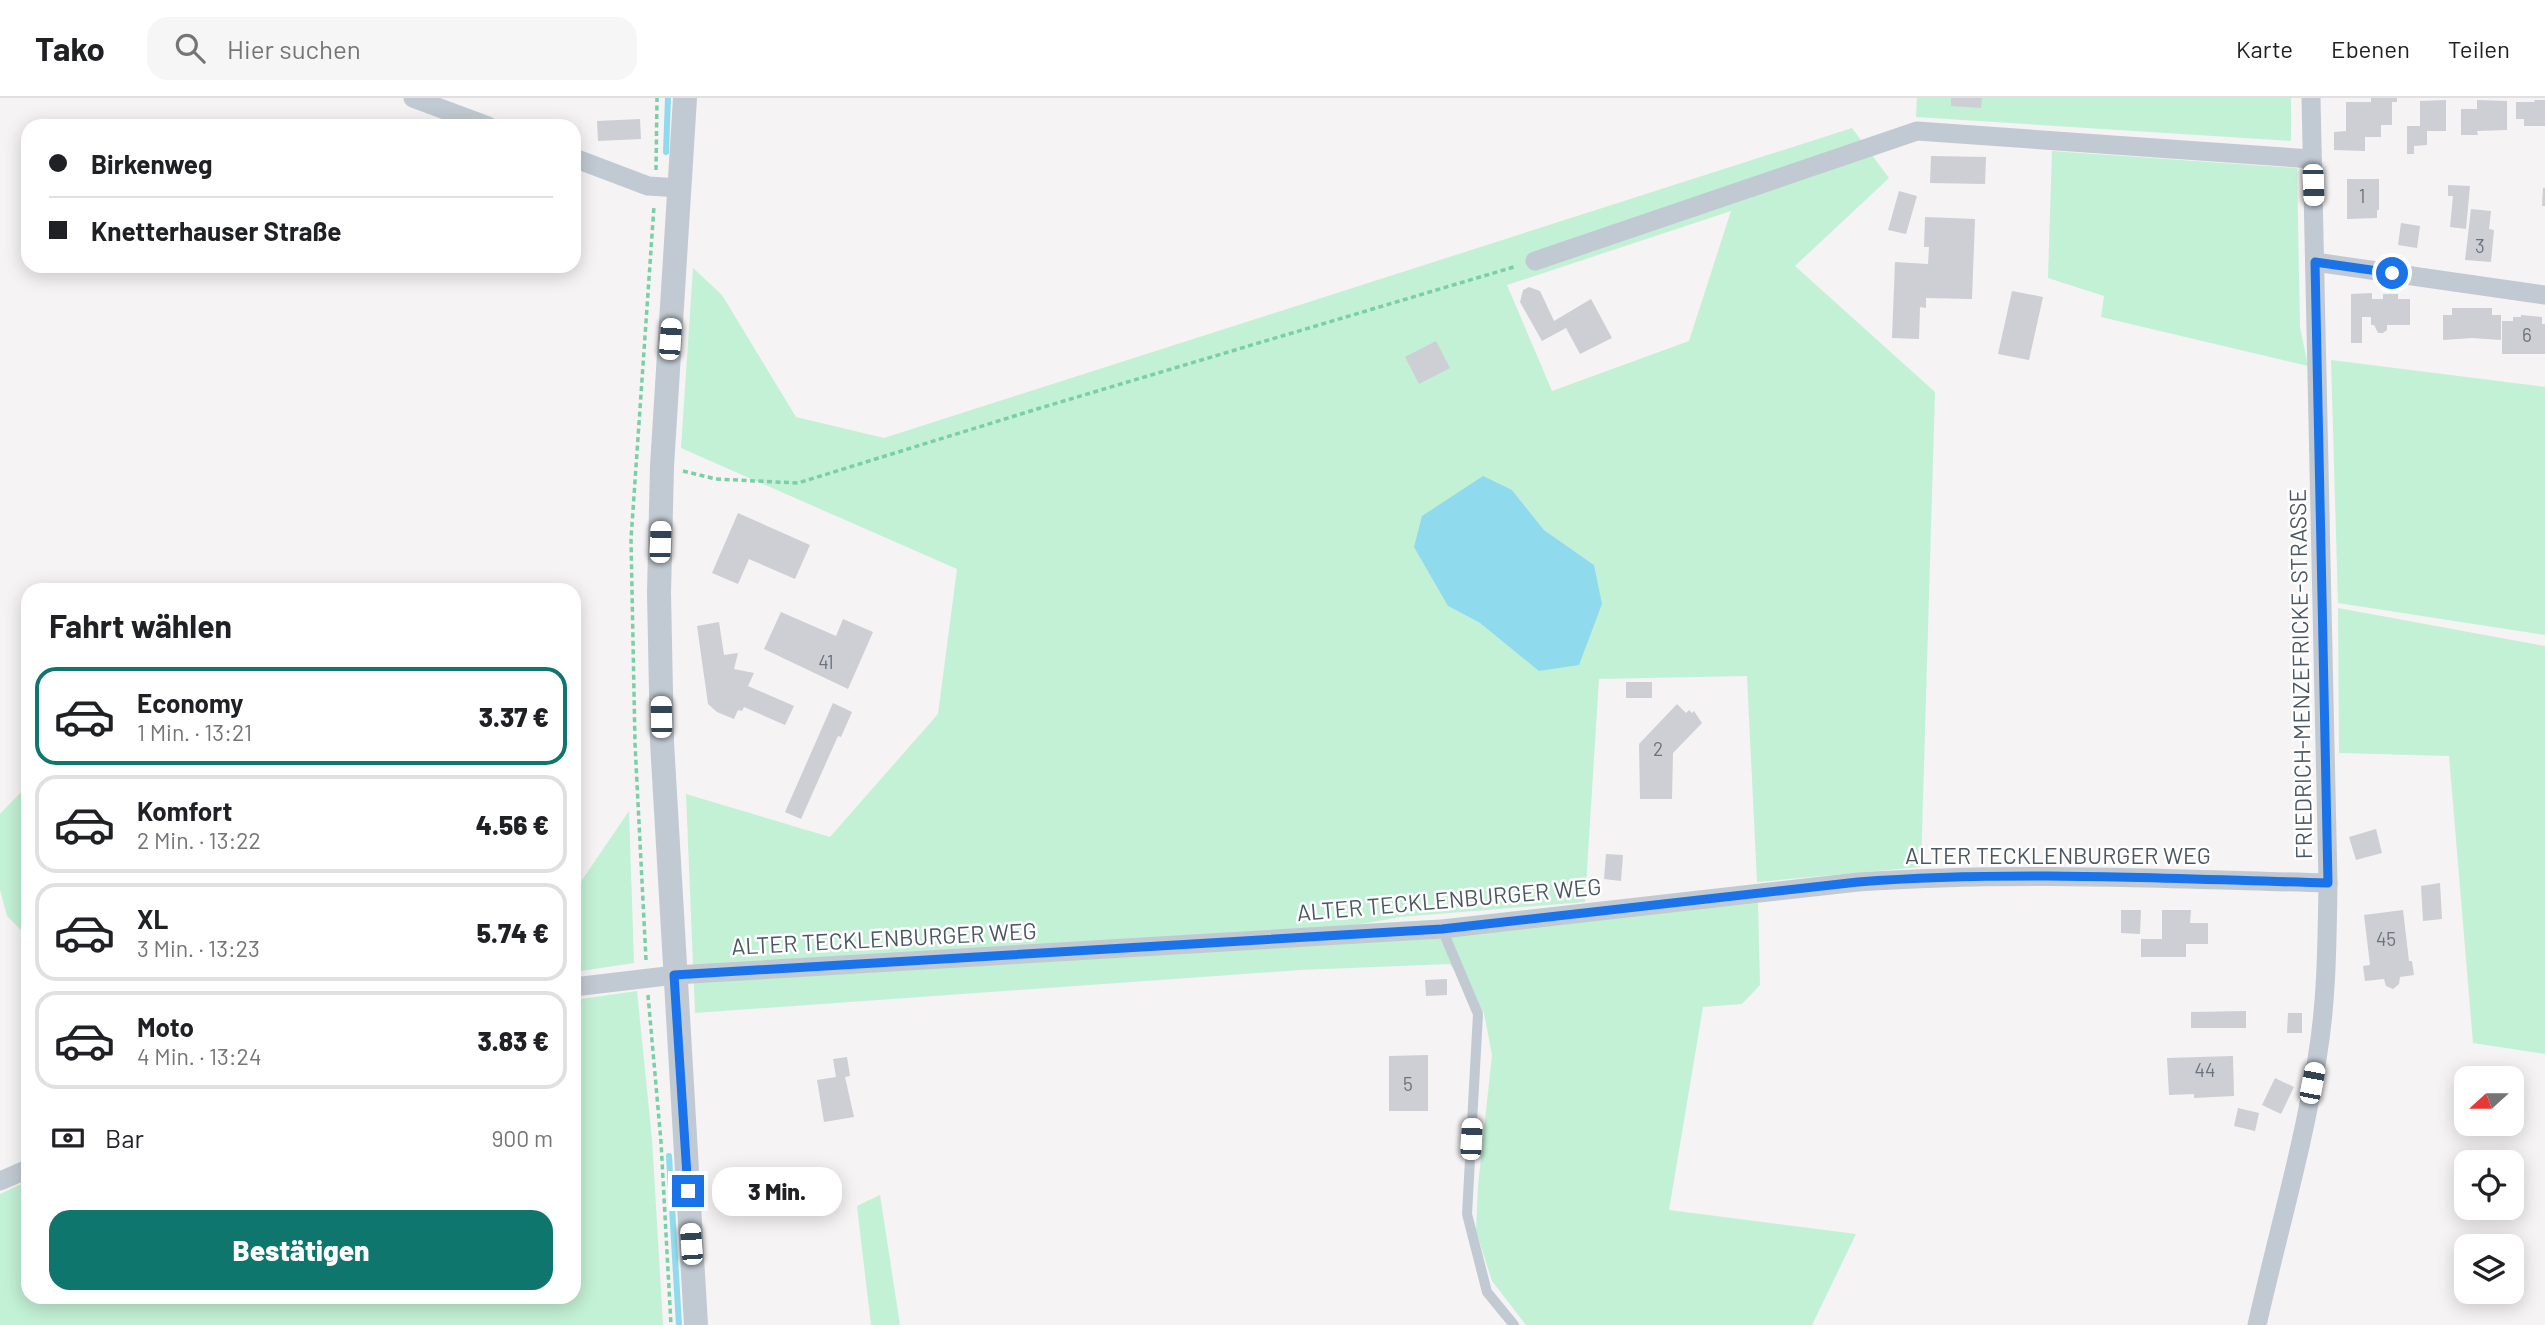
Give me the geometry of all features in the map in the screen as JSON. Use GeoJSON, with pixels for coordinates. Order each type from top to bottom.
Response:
{"type":"FeatureCollection","features":[{"type":"Feature","properties":{"kind":"street"},"geometry":{"type":"LineString","coordinates":[[413,98],[469,119]]}},
{"type":"Feature","properties":{"kind":"street"},"geometry":{"type":"LineString","coordinates":[[685,98],[662,467],[659,593],[661,729],[696,1325]]}},
{"type":"Feature","properties":{"kind":"street","name":"FRIEDRICH-MENZEFRICKE-STRASSE"},"geometry":{"type":"LineString","coordinates":[[2257,1325],[2317,1058],[2326,985],[2328,883],[2311,98]]}},
{"type":"Feature","properties":{"kind":"street"},"geometry":{"type":"LineString","coordinates":[[1535,261],[1917,131],[2312,159]]}},
{"type":"Feature","properties":{"kind":"street"},"geometry":{"type":"LineString","coordinates":[[581,161],[655,187],[680,188]]}},
{"type":"Feature","properties":{"kind":"street"},"geometry":{"type":"LineString","coordinates":[[2315,262],[2545,295]]}},
{"type":"Feature","properties":{"kind":"street","name":"ALTER TECKLENBURGER WEG"},"geometry":{"type":"LineString","coordinates":[[581,986],[674,975],[1442,929],[1923,877],[2328,883]]}},
{"type":"Feature","properties":{"kind":"street"},"geometry":{"type":"LineString","coordinates":[[0,1181],[21,1172]]}},
{"type":"Feature","properties":{"kind":"lane"},"geometry":{"type":"LineString","coordinates":[[1442,929],[1478,1014],[1467,1214],[1487,1292],[1514,1325]]}},
{"type":"Feature","properties":{"kind":"path"},"geometry":{"type":"LineString","coordinates":[[657,98],[655,187],[631,539],[635,744],[646,978],[661,1142],[671,1325]]}},
{"type":"Feature","properties":{"kind":"path"},"geometry":{"type":"LineString","coordinates":[[636,465],[662,467],[716,479],[798,483],[1535,261]]}},
{"type":"Feature","properties":{"kind":"green space"},"geometry":{"type":"Polygon","coordinates":[[[1917,98],[2291,98],[2291,141],[1916,117],[1917,98]]]}},
{"type":"Feature","properties":{"kind":"green space"},"geometry":{"type":"Polygon","coordinates":[[[1852,128],[1889,178],[1795,266],[1935,392],[1921,867],[1757,882],[1747,676],[1599,679],[1585,902],[1401,917],[1361,924],[1758,902],[1760,985],[1742,1004],[1703,1007],[1669,1210],[1856,1234],[1812,1325],[1526,1325],[1492,1281],[1476,1231],[1492,1055],[1484,1013],[1450,964],[1300,970],[695,1013],[686,794],[830,837],[938,714],[957,569],[681,448],[693,268],[722,295],[796,417],[884,438],[1852,128]],[[1731,211],[1507,285],[1552,391],[1689,341],[1731,211]],[[1512,490],[1448,606],[1480,623],[1540,671],[1594,565],[1544,530],[1512,490]]]}},
{"type":"Feature","properties":{"kind":"green space"},"geometry":{"type":"Polygon","coordinates":[[[2052,151],[2297,168],[2300,327],[2308,366],[2101,317],[2104,296],[2048,278],[2052,151]]]}},
{"type":"Feature","properties":{"kind":"green space"},"geometry":{"type":"Polygon","coordinates":[[[2331,360],[2545,387],[2545,635],[2338,603],[2331,360]]]}},
{"type":"Feature","properties":{"kind":"green space"},"geometry":{"type":"Polygon","coordinates":[[[2338,608],[2545,646],[2545,1054],[2473,1043],[2449,756],[2339,753],[2338,608]]]}},
{"type":"Feature","properties":{"kind":"green space"},"geometry":{"type":"Polygon","coordinates":[[[21,792],[21,930],[7,916],[0,890],[0,814],[21,792]]]}},
{"type":"Feature","properties":{"kind":"green space"},"geometry":{"type":"Polygon","coordinates":[[[629,811],[634,963],[581,971],[581,882],[629,811]]]}},
{"type":"Feature","properties":{"kind":"green space"},"geometry":{"type":"Polygon","coordinates":[[[637,991],[652,1139],[663,1325],[0,1325],[0,1194],[21,1184],[21,1304],[581,1304],[581,999],[637,991]]]}},
{"type":"Feature","properties":{"kind":"green space"},"geometry":{"type":"Polygon","coordinates":[[[880,1195],[900,1325],[871,1325],[857,1206],[880,1195]]]}},
{"type":"Feature","properties":{"kind":"water"},"geometry":{"type":"Polygon","coordinates":[[[1483,476],[1512,490],[1544,530],[1594,565],[1602,604],[1579,665],[1539,671],[1480,623],[1448,606],[1414,547],[1422,516],[1483,476]]]}},
{"type":"Feature","properties":{"kind":"building"},"geometry":{"type":"Polygon","coordinates":[[[1951,98],[1982,98],[1981,108],[1951,106],[1951,98]]]}},
{"type":"Feature","properties":{"kind":"building"},"geometry":{"type":"Polygon","coordinates":[[[2371,98],[2397,98],[2397,102],[2392,102],[2392,125],[2381,125],[2381,137],[2365,137],[2365,151],[2334,150],[2334,132],[2346,131],[2346,102],[2371,102],[2371,98]]]}},
{"type":"Feature","properties":{"kind":"building"},"geometry":{"type":"Polygon","coordinates":[[[2446,100],[2446,131],[2427,131],[2427,145],[2414,146],[2414,154],[2407,154],[2407,126],[2420,126],[2420,101],[2446,100]]]}},
{"type":"Feature","properties":{"kind":"building"},"geometry":{"type":"Polygon","coordinates":[[[2477,100],[2507,101],[2507,130],[2477,131],[2478,135],[2461,135],[2461,109],[2477,109],[2477,100]]]}},
{"type":"Feature","properties":{"kind":"building"},"geometry":{"type":"Polygon","coordinates":[[[2534,100],[2545,100],[2545,126],[2524,126],[2524,119],[2516,119],[2516,102],[2535,102],[2534,100]]]}},
{"type":"Feature","properties":{"kind":"building"},"geometry":{"type":"Polygon","coordinates":[[[640,119],[641,139],[598,141],[597,121],[640,119]]]}},
{"type":"Feature","properties":{"kind":"building"},"geometry":{"type":"Polygon","coordinates":[[[1931,156],[1986,157],[1985,184],[1930,183],[1931,156]]]}},
{"type":"Feature","properties":{"kind":"building"},"geometry":{"type":"Polygon","coordinates":[[[2347,179],[2379,179],[2377,218],[2347,219],[2347,179]]]}},
{"type":"Feature","properties":{"kind":"building"},"geometry":{"type":"Polygon","coordinates":[[[2448,185],[2470,186],[2466,229],[2450,227],[2453,196],[2448,196],[2448,185]]]}},
{"type":"Feature","properties":{"kind":"building"},"geometry":{"type":"Polygon","coordinates":[[[2545,188],[2545,206],[2542,206],[2545,188]]]}},
{"type":"Feature","properties":{"kind":"building"},"geometry":{"type":"Polygon","coordinates":[[[1899,191],[1917,196],[1906,234],[1888,230],[1899,191]]]}},
{"type":"Feature","properties":{"kind":"building"},"geometry":{"type":"Polygon","coordinates":[[[2471,209],[2491,211],[2489,229],[2494,230],[2491,262],[2465,260],[2471,209]]]}},
{"type":"Feature","properties":{"kind":"building"},"geometry":{"type":"Polygon","coordinates":[[[1925,217],[1975,219],[1972,299],[1926,298],[1926,308],[1920,307],[1919,339],[1892,338],[1895,262],[1928,264],[1929,247],[1924,247],[1925,217]]]}},
{"type":"Feature","properties":{"kind":"building"},"geometry":{"type":"Polygon","coordinates":[[[2401,223],[2420,226],[2417,248],[2398,245],[2401,223]]]}},
{"type":"Feature","properties":{"kind":"building"},"geometry":{"type":"Polygon","coordinates":[[[1529,287],[1540,291],[1554,321],[1591,299],[1612,338],[1580,354],[1566,328],[1542,341],[1520,302],[1523,290],[1529,287]]]}},
{"type":"Feature","properties":{"kind":"building"},"geometry":{"type":"Polygon","coordinates":[[[2012,291],[2043,297],[2029,360],[1998,354],[2012,291]]]}},
{"type":"Feature","properties":{"kind":"building"},"geometry":{"type":"Polygon","coordinates":[[[2372,293],[2372,299],[2383,299],[2383,294],[2398,294],[2398,299],[2410,299],[2410,325],[2387,325],[2387,330],[2378,333],[2374,325],[2371,325],[2371,317],[2362,317],[2362,343],[2351,343],[2351,294],[2372,293]]]}},
{"type":"Feature","properties":{"kind":"building"},"geometry":{"type":"Polygon","coordinates":[[[2452,308],[2492,308],[2492,315],[2501,315],[2501,340],[2443,340],[2443,315],[2452,315],[2452,308]]]}},
{"type":"Feature","properties":{"kind":"building"},"geometry":{"type":"Polygon","coordinates":[[[2513,317],[2542,317],[2542,324],[2545,324],[2545,354],[2502,354],[2502,321],[2513,321],[2513,317]]]}},
{"type":"Feature","properties":{"kind":"building"},"geometry":{"type":"Polygon","coordinates":[[[1436,341],[1450,368],[1419,384],[1405,357],[1436,341]]]}},
{"type":"Feature","properties":{"kind":"building"},"geometry":{"type":"Polygon","coordinates":[[[738,513],[810,545],[795,579],[749,559],[738,584],[712,573],[738,513]]]}},
{"type":"Feature","properties":{"kind":"building"},"geometry":{"type":"Polygon","coordinates":[[[781,612],[836,636],[843,619],[873,632],[848,689],[764,649],[781,612]]]}},
{"type":"Feature","properties":{"kind":"building"},"geometry":{"type":"Polygon","coordinates":[[[719,622],[724,655],[738,653],[734,669],[754,673],[748,686],[794,706],[785,725],[744,707],[742,711],[738,710],[734,719],[717,712],[708,704],[697,626],[719,622]]]}},
{"type":"Feature","properties":{"kind":"building"},"geometry":{"type":"Polygon","coordinates":[[[1626,682],[1652,682],[1652,698],[1626,698],[1626,682]]]}},
{"type":"Feature","properties":{"kind":"building"},"geometry":{"type":"Polygon","coordinates":[[[833,703],[852,712],[841,737],[838,736],[801,819],[785,812],[833,703]]]}},
{"type":"Feature","properties":{"kind":"building"},"geometry":{"type":"Polygon","coordinates":[[[1677,704],[1686,713],[1689,710],[1692,713],[1694,711],[1702,723],[1673,753],[1672,799],[1640,799],[1639,744],[1677,704]]]}},
{"type":"Feature","properties":{"kind":"building"},"geometry":{"type":"Polygon","coordinates":[[[2376,829],[2382,853],[2356,860],[2349,837],[2376,829]]]}},
{"type":"Feature","properties":{"kind":"building"},"geometry":{"type":"Polygon","coordinates":[[[1606,854],[1623,855],[1621,881],[1604,879],[1606,854]]]}},
{"type":"Feature","properties":{"kind":"building"},"geometry":{"type":"Polygon","coordinates":[[[2440,883],[2442,919],[2423,921],[2421,886],[2440,883]]]}},
{"type":"Feature","properties":{"kind":"building"},"geometry":{"type":"Polygon","coordinates":[[[2121,910],[2141,910],[2140,934],[2121,933],[2121,910]]]}},
{"type":"Feature","properties":{"kind":"building"},"geometry":{"type":"Polygon","coordinates":[[[2162,910],[2191,910],[2190,923],[2208,923],[2208,944],[2186,944],[2186,957],[2141,957],[2141,939],[2162,939],[2162,910]]]}},
{"type":"Feature","properties":{"kind":"building"},"geometry":{"type":"Polygon","coordinates":[[[2403,910],[2409,961],[2412,961],[2414,975],[2400,977],[2399,984],[2393,989],[2386,986],[2384,979],[2365,981],[2363,966],[2370,965],[2364,915],[2403,910]]]}},
{"type":"Feature","properties":{"kind":"building"},"geometry":{"type":"Polygon","coordinates":[[[1447,979],[1447,995],[1426,996],[1425,980],[1447,979]]]}},
{"type":"Feature","properties":{"kind":"building"},"geometry":{"type":"Polygon","coordinates":[[[2246,1011],[2246,1028],[2191,1028],[2191,1012],[2246,1011]]]}},
{"type":"Feature","properties":{"kind":"building"},"geometry":{"type":"Polygon","coordinates":[[[2288,1013],[2302,1013],[2302,1033],[2287,1033],[2288,1013]]]}},
{"type":"Feature","properties":{"kind":"building"},"geometry":{"type":"Polygon","coordinates":[[[1428,1055],[1428,1111],[1389,1111],[1389,1056],[1428,1055]]]}},
{"type":"Feature","properties":{"kind":"building"},"geometry":{"type":"Polygon","coordinates":[[[2233,1056],[2234,1096],[2194,1098],[2194,1094],[2169,1095],[2167,1058],[2233,1056]]]}},
{"type":"Feature","properties":{"kind":"building"},"geometry":{"type":"Polygon","coordinates":[[[847,1057],[850,1076],[845,1077],[854,1117],[824,1122],[817,1080],[836,1077],[833,1059],[847,1057]]]}},
{"type":"Feature","properties":{"kind":"building"},"geometry":{"type":"Polygon","coordinates":[[[2275,1078],[2294,1087],[2281,1114],[2262,1105],[2275,1078]]]}},
{"type":"Feature","properties":{"kind":"building"},"geometry":{"type":"Polygon","coordinates":[[[2238,1108],[2259,1113],[2255,1131],[2234,1126],[2238,1108]]]}},
{"type":"Feature","properties":{"kind":"waterway"},"geometry":{"type":"LineString","coordinates":[[666,152],[668,98]]}},
{"type":"Feature","properties":{"kind":"waterway"},"geometry":{"type":"LineString","coordinates":[[669,1156],[679,1325]]}},
{"type":"Feature","properties":{"kind":"route"},"geometry":{"type":"LineString","coordinates":[[688,1191],[674,975],[1442,929],[1923,877],[2328,883],[2315,262],[2392,273]]}}]}
